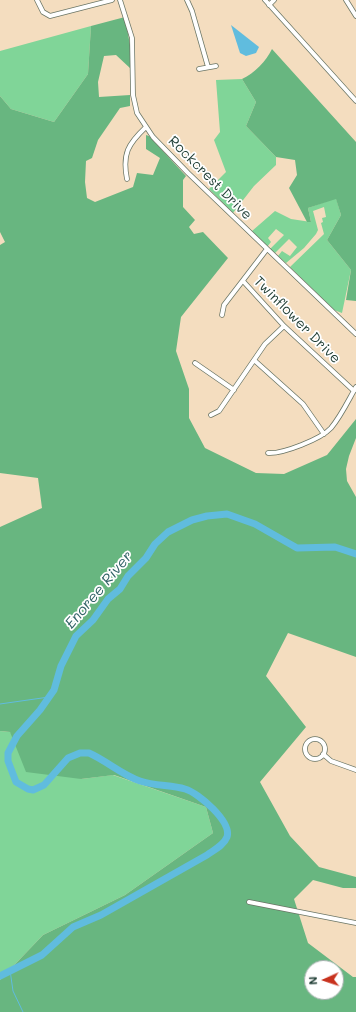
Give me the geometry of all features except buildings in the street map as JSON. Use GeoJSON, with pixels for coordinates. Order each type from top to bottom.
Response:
{"type":"FeatureCollection","features":[{"type":"Feature","properties":{"kind":"street"},"geometry":{"type":"LineString","coordinates":[[37,0],[43,12],[50,16],[112,0]]}},
{"type":"Feature","properties":{"kind":"street","name":"Rockcrest Drive"},"geometry":{"type":"LineString","coordinates":[[120,0],[132,38],[135,108],[146,127],[188,173],[356,334]]}},
{"type":"Feature","properties":{"kind":"street"},"geometry":{"type":"LineString","coordinates":[[187,0],[192,11],[208,67]]}},
{"type":"Feature","properties":{"kind":"street"},"geometry":{"type":"LineString","coordinates":[[265,0],[356,101]]}},
{"type":"Feature","properties":{"kind":"street"},"geometry":{"type":"LineString","coordinates":[[270,5],[274,0]]}},
{"type":"Feature","properties":{"kind":"street"},"geometry":{"type":"LineString","coordinates":[[346,0],[356,16]]}},
{"type":"Feature","properties":{"kind":"street"},"geometry":{"type":"LineString","coordinates":[[199,69],[216,66]]}},
{"type":"Feature","properties":{"kind":"street"},"geometry":{"type":"LineString","coordinates":[[127,179],[124,166],[128,148],[146,127]]}},
{"type":"Feature","properties":{"kind":"street"},"geometry":{"type":"LineString","coordinates":[[222,315],[224,305],[267,249]]}},
{"type":"Feature","properties":{"kind":"street","name":"Twinflower Drive"},"geometry":{"type":"LineString","coordinates":[[243,281],[284,326],[355,389]]}},
{"type":"Feature","properties":{"kind":"street"},"geometry":{"type":"LineString","coordinates":[[211,415],[219,411],[265,344],[284,326]]}},
{"type":"Feature","properties":{"kind":"street"},"geometry":{"type":"LineString","coordinates":[[254,360],[304,404],[324,434]]}},
{"type":"Feature","properties":{"kind":"street"},"geometry":{"type":"LineString","coordinates":[[195,363],[234,390]]}},
{"type":"Feature","properties":{"kind":"street"},"geometry":{"type":"LineString","coordinates":[[268,453],[279,454],[324,434],[331,428],[355,389]]}},
{"type":"Feature","properties":{"kind":"street"},"geometry":{"type":"LineString","coordinates":[[314,738],[320,740],[325,748],[323,754],[316,759],[309,757],[305,752],[306,743],[314,738]]}},
{"type":"Feature","properties":{"kind":"street"},"geometry":{"type":"LineString","coordinates":[[323,754],[333,762],[356,770]]}},
{"type":"Feature","properties":{"kind":"street"},"geometry":{"type":"LineString","coordinates":[[249,902],[356,923]]}},
{"type":"Feature","properties":{"kind":"green space"},"geometry":{"type":"Polygon","coordinates":[[[125,17],[130,45],[131,69],[116,55],[104,56],[98,82],[99,97],[130,95],[130,106],[120,108],[98,140],[92,158],[86,161],[85,182],[87,198],[95,202],[133,187],[137,173],[153,175],[160,158],[146,149],[146,135],[149,136],[186,176],[183,180],[183,207],[195,220],[189,227],[194,234],[203,232],[228,258],[181,317],[176,351],[189,389],[189,418],[205,448],[256,473],[284,474],[327,455],[356,419],[356,438],[346,469],[347,481],[356,497],[356,657],[288,633],[266,676],[306,727],[260,782],[290,836],[319,867],[356,877],[356,888],[343,888],[313,880],[294,899],[308,943],[330,960],[304,960],[304,1000],[344,1000],[344,970],[353,977],[356,977],[356,1012],[0,1012],[0,980],[43,935],[125,895],[213,833],[206,807],[114,775],[81,779],[26,772],[10,732],[0,731],[0,527],[42,508],[38,478],[0,473],[0,245],[5,242],[0,232],[0,96],[11,109],[54,122],[88,74],[91,26],[125,17]]]}},
{"type":"Feature","properties":{"kind":"green space"},"geometry":{"type":"Polygon","coordinates":[[[91,26],[88,74],[54,122],[11,109],[0,96],[0,51],[91,26]]]}},
{"type":"Feature","properties":{"kind":"green space"},"geometry":{"type":"Polygon","coordinates":[[[272,49],[356,142],[356,301],[346,300],[351,270],[327,240],[341,215],[336,199],[308,208],[311,222],[307,222],[289,188],[297,175],[295,160],[276,157],[246,126],[256,102],[242,79],[260,66],[272,49]]]}},
{"type":"Feature","properties":{"kind":"green space"},"geometry":{"type":"Polygon","coordinates":[[[242,79],[256,102],[246,126],[276,157],[276,165],[254,186],[233,213],[209,189],[226,172],[214,140],[220,132],[216,80],[242,79]]]}},
{"type":"Feature","properties":{"kind":"green space"},"geometry":{"type":"Polygon","coordinates":[[[336,198],[341,215],[327,240],[351,270],[342,313],[334,310],[290,267],[324,234],[321,223],[323,222],[322,218],[326,217],[324,207],[313,211],[318,230],[316,234],[304,248],[286,263],[278,256],[282,251],[290,256],[297,247],[289,239],[275,253],[270,249],[284,235],[276,229],[268,238],[271,242],[267,247],[252,231],[275,211],[291,219],[311,222],[308,208],[336,198]]]}},
{"type":"Feature","properties":{"kind":"green space"},"geometry":{"type":"Polygon","coordinates":[[[0,731],[10,732],[81,779],[113,775],[206,807],[213,833],[125,895],[43,935],[0,980],[0,731]]]}},
{"type":"Feature","properties":{"kind":"water"},"geometry":{"type":"Polygon","coordinates":[[[231,25],[259,47],[256,53],[246,56],[240,53],[231,25]]]}},
{"type":"Feature","properties":{"kind":"waterway","name":"Enoree River"},"geometry":{"type":"LineString","coordinates":[[0,976],[42,955],[73,927],[101,915],[207,855],[221,845],[227,837],[225,824],[220,816],[198,796],[185,789],[140,781],[89,753],[80,753],[68,758],[44,785],[33,790],[28,789],[16,782],[8,761],[8,753],[17,736],[40,710],[54,690],[61,666],[76,636],[93,620],[108,599],[120,589],[128,576],[146,558],[155,544],[168,532],[192,520],[207,516],[227,514],[255,524],[297,548],[335,547],[356,554]]}},
{"type":"Feature","properties":{"kind":"waterway"},"geometry":{"type":"LineString","coordinates":[[0,704],[49,697]]}},
{"type":"Feature","properties":{"kind":"waterway"},"geometry":{"type":"LineString","coordinates":[[10,970],[13,991],[23,1012]]}}]}
